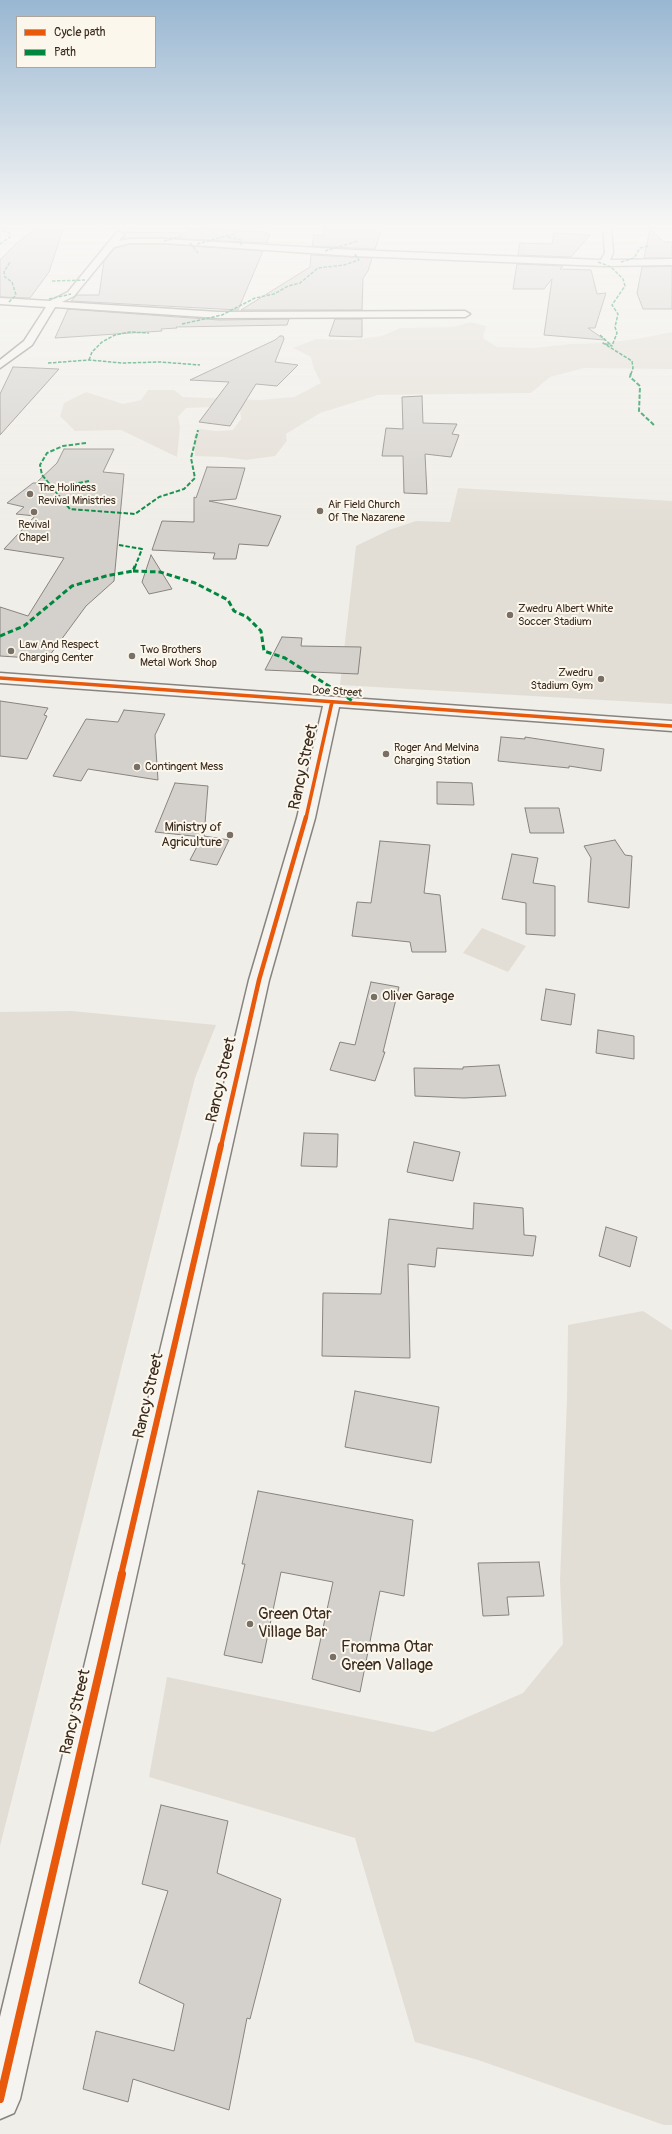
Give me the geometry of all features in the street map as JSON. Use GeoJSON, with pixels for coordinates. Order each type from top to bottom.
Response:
{"type":"FeatureCollection","features":[{"type":"Feature","properties":{"kind":"street"},"geometry":{"type":"LineString","coordinates":[[0,365],[28,343],[39,326]]}},
{"type":"Feature","properties":{"kind":"street","name":"Doe Street"},"geometry":{"type":"LineString","coordinates":[[0,678],[672,726]]}},
{"type":"Feature","properties":{"kind":"street","name":"Rancy Street"},"geometry":{"type":"LineString","coordinates":[[0,2099],[258,980],[306,818],[332,702]]}},
{"type":"Feature","properties":{"kind":"shaded area"},"geometry":{"type":"Polygon","coordinates":[[[459,326],[486,326],[483,338],[497,347],[533,348],[571,344],[603,343],[637,339],[672,332],[672,369],[584,368],[550,377],[531,393],[378,395],[320,413],[286,434],[287,441],[275,456],[246,460],[195,456],[194,436],[200,429],[217,431],[233,430],[241,419],[240,409],[213,407],[186,408],[178,417],[180,427],[177,457],[121,430],[75,431],[60,416],[64,403],[86,392],[123,404],[141,400],[148,390],[174,390],[183,397],[261,400],[294,397],[321,383],[314,369],[311,357],[293,348],[316,339],[351,340],[382,336],[400,328],[454,327],[459,326]]]}},
{"type":"Feature","properties":{"kind":"shaded area","name":"Zwedru Albert White Soccer Stadium"},"geometry":{"type":"Polygon","coordinates":[[[458,488],[672,501],[672,704],[340,685],[356,546],[389,530],[416,521],[450,522],[458,488]]]}},
{"type":"Feature","properties":{"kind":"shaded area"},"geometry":{"type":"Polygon","coordinates":[[[482,928],[526,946],[508,972],[463,953],[482,928]]]}},
{"type":"Feature","properties":{"kind":"shaded area"},"geometry":{"type":"Polygon","coordinates":[[[72,1011],[216,1025],[195,1078],[0,1846],[0,1012],[72,1011]]]}},
{"type":"Feature","properties":{"kind":"shaded area"},"geometry":{"type":"Polygon","coordinates":[[[643,1311],[672,1330],[672,2125],[664,2125],[478,2060],[415,2042],[355,1838],[149,1777],[167,1677],[433,1732],[523,1693],[563,1644],[560,1581],[567,1399],[568,1325],[643,1311]]]}},
{"type":"Feature","properties":{"kind":"building"},"geometry":{"type":"Polygon","coordinates":[[[61,326],[254,326],[176,327],[177,328],[161,329],[162,331],[55,338],[61,326]]]}},
{"type":"Feature","properties":{"kind":"building"},"geometry":{"type":"Polygon","coordinates":[[[333,326],[362,326],[362,337],[329,336],[333,326]]]}},
{"type":"Feature","properties":{"kind":"building"},"geometry":{"type":"Polygon","coordinates":[[[545,326],[596,326],[595,328],[588,328],[605,340],[544,335],[545,326]]]}},
{"type":"Feature","properties":{"kind":"building"},"geometry":{"type":"Polygon","coordinates":[[[280,336],[283,336],[284,339],[275,362],[298,365],[277,386],[256,384],[230,426],[199,422],[229,382],[190,380],[275,340],[280,336]]]}},
{"type":"Feature","properties":{"kind":"building"},"geometry":{"type":"Polygon","coordinates":[[[13,367],[59,369],[0,435],[0,394],[13,367]]]}},
{"type":"Feature","properties":{"kind":"building"},"geometry":{"type":"Polygon","coordinates":[[[422,396],[423,423],[457,424],[452,434],[459,435],[451,457],[425,454],[427,494],[404,493],[403,456],[382,456],[386,428],[403,429],[402,397],[422,396]]]}},
{"type":"Feature","properties":{"kind":"building"},"geometry":{"type":"Polygon","coordinates":[[[64,449],[114,449],[103,472],[124,474],[114,581],[86,606],[47,659],[0,656],[0,607],[28,616],[64,558],[4,549],[35,516],[16,514],[24,507],[7,503],[33,483],[36,483],[57,463],[64,449]]]}},
{"type":"Feature","properties":{"kind":"building"},"geometry":{"type":"Polygon","coordinates":[[[207,467],[245,468],[236,499],[209,501],[281,516],[268,546],[239,544],[236,559],[213,559],[215,553],[152,550],[162,521],[194,522],[194,497],[196,498],[207,467]]]}},
{"type":"Feature","properties":{"kind":"building"},"geometry":{"type":"Polygon","coordinates":[[[151,555],[172,589],[149,594],[142,582],[151,555]]]}},
{"type":"Feature","properties":{"kind":"building"},"geometry":{"type":"Polygon","coordinates":[[[282,637],[302,638],[301,646],[361,647],[358,674],[265,670],[282,637]]]}},
{"type":"Feature","properties":{"kind":"building"},"geometry":{"type":"Polygon","coordinates":[[[0,701],[48,708],[44,715],[47,716],[27,759],[0,756],[0,701]]]}},
{"type":"Feature","properties":{"kind":"building"},"geometry":{"type":"Polygon","coordinates":[[[124,710],[165,714],[155,735],[158,780],[88,769],[81,781],[53,776],[86,719],[118,722],[124,710]]]}},
{"type":"Feature","properties":{"kind":"building"},"geometry":{"type":"Polygon","coordinates":[[[501,737],[525,739],[525,737],[604,749],[601,771],[569,766],[569,768],[498,761],[501,737]]]}},
{"type":"Feature","properties":{"kind":"building"},"geometry":{"type":"Polygon","coordinates":[[[437,782],[472,783],[474,805],[437,804],[437,782]]]}},
{"type":"Feature","properties":{"kind":"building"},"geometry":{"type":"Polygon","coordinates":[[[175,783],[208,786],[204,836],[229,840],[217,865],[190,860],[202,837],[155,832],[175,783]]]}},
{"type":"Feature","properties":{"kind":"building"},"geometry":{"type":"Polygon","coordinates":[[[525,808],[559,808],[564,833],[530,833],[525,808]]]}},
{"type":"Feature","properties":{"kind":"building"},"geometry":{"type":"Polygon","coordinates":[[[615,840],[625,855],[632,856],[629,908],[588,902],[591,858],[584,846],[615,840]]]}},
{"type":"Feature","properties":{"kind":"building"},"geometry":{"type":"Polygon","coordinates":[[[380,841],[430,845],[424,893],[440,895],[446,952],[412,952],[410,942],[352,936],[357,902],[371,903],[380,841]]]}},
{"type":"Feature","properties":{"kind":"building"},"geometry":{"type":"Polygon","coordinates":[[[512,854],[538,858],[533,883],[555,886],[555,936],[526,934],[526,903],[502,899],[512,854]]]}},
{"type":"Feature","properties":{"kind":"building"},"geometry":{"type":"Polygon","coordinates":[[[371,982],[399,987],[383,1052],[385,1052],[375,1081],[330,1070],[340,1042],[355,1045],[371,982]]]}},
{"type":"Feature","properties":{"kind":"building"},"geometry":{"type":"Polygon","coordinates":[[[546,989],[575,994],[571,1025],[541,1020],[546,989]]]}},
{"type":"Feature","properties":{"kind":"building"},"geometry":{"type":"Polygon","coordinates":[[[598,1030],[634,1036],[634,1059],[596,1053],[598,1030]]]}},
{"type":"Feature","properties":{"kind":"building"},"geometry":{"type":"Polygon","coordinates":[[[499,1065],[506,1096],[464,1098],[415,1096],[414,1068],[463,1069],[463,1067],[499,1065]]]}},
{"type":"Feature","properties":{"kind":"building"},"geometry":{"type":"Polygon","coordinates":[[[304,1133],[338,1134],[337,1167],[301,1166],[304,1133]]]}},
{"type":"Feature","properties":{"kind":"building"},"geometry":{"type":"Polygon","coordinates":[[[414,1142],[460,1152],[453,1181],[407,1172],[414,1142]]]}},
{"type":"Feature","properties":{"kind":"building"},"geometry":{"type":"Polygon","coordinates":[[[474,1203],[523,1208],[524,1235],[536,1236],[533,1256],[437,1248],[435,1267],[408,1264],[410,1358],[322,1356],[323,1293],[381,1294],[389,1219],[473,1229],[474,1203]]]}},
{"type":"Feature","properties":{"kind":"building"},"geometry":{"type":"Polygon","coordinates":[[[606,1227],[637,1237],[630,1267],[599,1256],[606,1227]]]}},
{"type":"Feature","properties":{"kind":"building"},"geometry":{"type":"Polygon","coordinates":[[[355,1391],[439,1407],[431,1463],[345,1447],[355,1391]]]}},
{"type":"Feature","properties":{"kind":"building"},"geometry":{"type":"Polygon","coordinates":[[[258,1491],[413,1520],[404,1596],[380,1591],[360,1692],[312,1679],[333,1582],[281,1572],[262,1663],[224,1655],[245,1564],[242,1564],[258,1491]]]}},
{"type":"Feature","properties":{"kind":"building"},"geometry":{"type":"Polygon","coordinates":[[[539,1562],[544,1596],[507,1597],[509,1615],[483,1616],[478,1563],[539,1562]]]}},
{"type":"Feature","properties":{"kind":"building"},"geometry":{"type":"Polygon","coordinates":[[[161,1805],[228,1821],[217,1873],[281,1899],[250,2019],[247,2018],[229,2110],[133,2079],[128,2102],[83,2089],[96,2031],[174,2051],[184,2004],[139,1983],[168,1891],[142,1884],[161,1805]]]}},
{"type":"Feature","properties":{"kind":"marked path"},"geometry":{"type":"LineString","coordinates":[[612,346],[617,333],[615,326]]}},
{"type":"Feature","properties":{"kind":"marked path"},"geometry":{"type":"LineString","coordinates":[[89,360],[92,352],[102,342],[115,335],[130,332],[149,333]]}},
{"type":"Feature","properties":{"kind":"marked path"},"geometry":{"type":"LineString","coordinates":[[600,335],[612,346],[603,343],[632,361],[633,368],[630,377],[640,386],[639,411],[654,425]]}},
{"type":"Feature","properties":{"kind":"marked path"},"geometry":{"type":"LineString","coordinates":[[48,363],[89,360],[122,363],[161,362],[200,365]]}},
{"type":"Feature","properties":{"kind":"marked path"},"geometry":{"type":"LineString","coordinates":[[86,443],[63,446],[47,453],[40,465],[42,475],[70,509],[135,514],[159,497],[184,489],[195,478],[191,458],[198,430]]}},
{"type":"Feature","properties":{"kind":"marked path"},"geometry":{"type":"LineString","coordinates":[[53,488],[89,481]]}},
{"type":"Feature","properties":{"kind":"marked path"},"geometry":{"type":"LineString","coordinates":[[0,636],[24,626],[72,586],[106,576],[133,571],[142,549],[119,545]]}},
{"type":"Feature","properties":{"kind":"marked path"},"geometry":{"type":"LineString","coordinates":[[133,571],[160,572],[195,583],[228,600],[234,611],[247,617],[261,631],[264,651],[285,658],[354,702]]}},
{"type":"Feature","properties":{"kind":"cycle path"},"geometry":{"type":"LineString","coordinates":[[0,678],[672,726]]}},
{"type":"Feature","properties":{"kind":"cycle path"},"geometry":{"type":"LineString","coordinates":[[0,2099],[259,980],[306,818],[332,702]]}},
{"type":"Feature","properties":{"kind":"place","name":"The Holiness Revival Ministries"},"geometry":{"type":"Point","coordinates":[30,494]}},
{"type":"Feature","properties":{"kind":"place","name":"Air Field Church Of The Nazarene"},"geometry":{"type":"Point","coordinates":[320,511]}},
{"type":"Feature","properties":{"kind":"place","name":"Revival Chapel"},"geometry":{"type":"Point","coordinates":[34,512]}},
{"type":"Feature","properties":{"kind":"place","name":"Zwedru Albert White Soccer Stadium"},"geometry":{"type":"Point","coordinates":[510,615]}},
{"type":"Feature","properties":{"kind":"place","name":"Law And Respect Charging Center"},"geometry":{"type":"Point","coordinates":[11,651]}},
{"type":"Feature","properties":{"kind":"place","name":"Two Brothers Metal Work Shop"},"geometry":{"type":"Point","coordinates":[132,656]}},
{"type":"Feature","properties":{"kind":"place","name":"Zwedru Stadium Gym"},"geometry":{"type":"Point","coordinates":[601,679]}},
{"type":"Feature","properties":{"kind":"place","name":"Roger And Melvina Charging Station"},"geometry":{"type":"Point","coordinates":[386,754]}},
{"type":"Feature","properties":{"kind":"place","name":"Contingent Mess"},"geometry":{"type":"Point","coordinates":[137,767]}},
{"type":"Feature","properties":{"kind":"place","name":"Ministry of Agriculture"},"geometry":{"type":"Point","coordinates":[230,835]}},
{"type":"Feature","properties":{"kind":"place","name":"Oliver Garage"},"geometry":{"type":"Point","coordinates":[374,997]}},
{"type":"Feature","properties":{"kind":"place","name":"Green Otar Village Bar"},"geometry":{"type":"Point","coordinates":[250,1624]}},
{"type":"Feature","properties":{"kind":"place","name":"Fromma Otar Green Vallage"},"geometry":{"type":"Point","coordinates":[333,1657]}}]}
